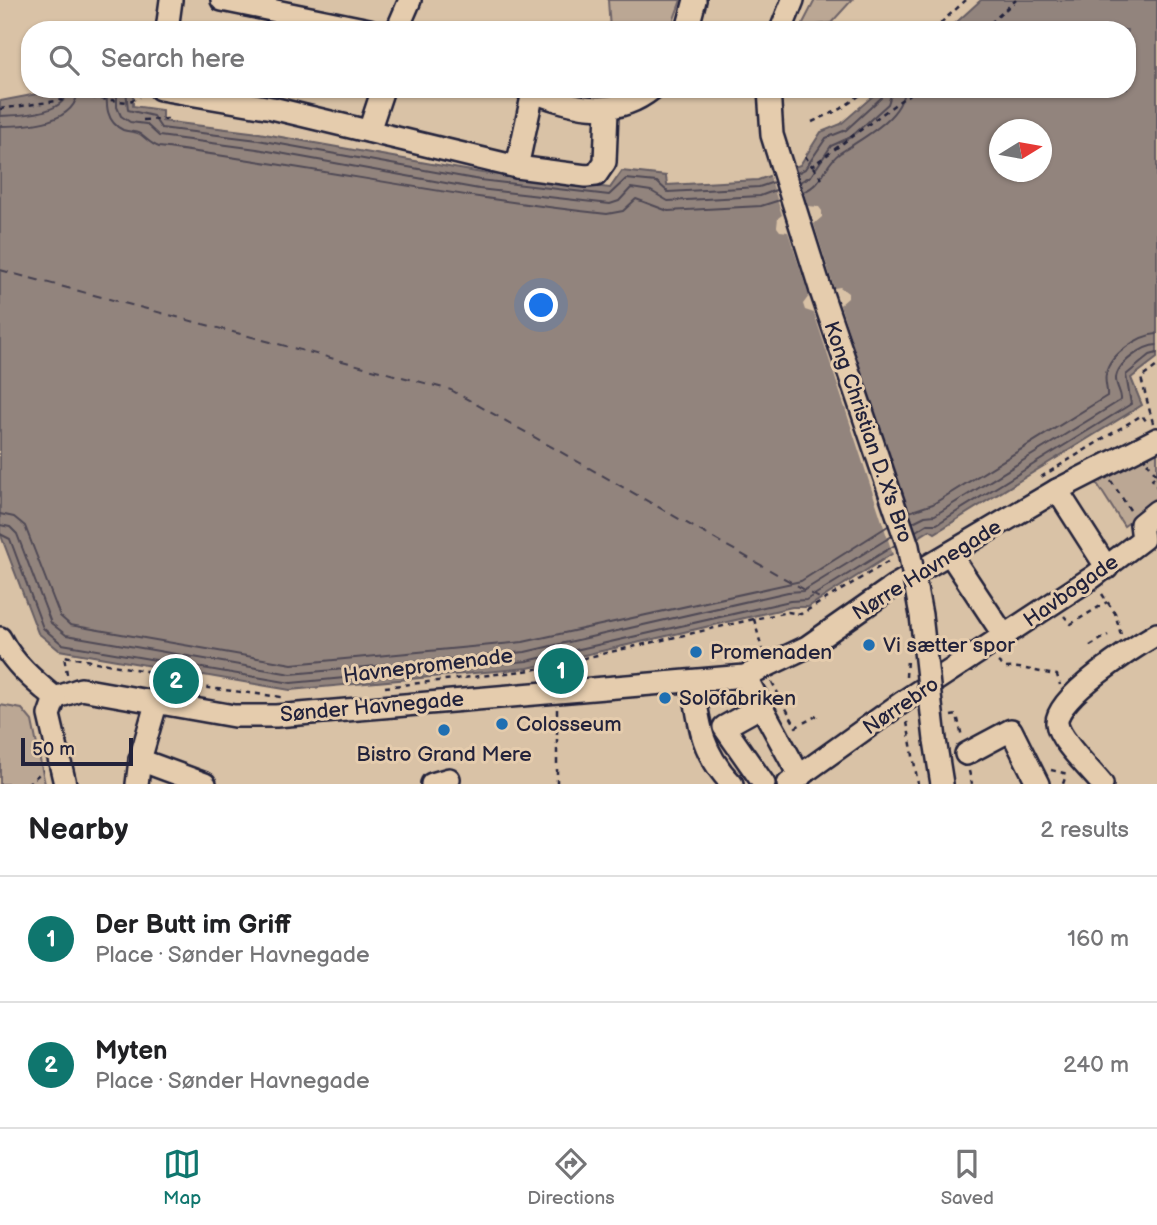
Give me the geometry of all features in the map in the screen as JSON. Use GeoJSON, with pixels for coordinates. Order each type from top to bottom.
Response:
{"type":"FeatureCollection","features":[{"type":"Feature","properties":{"kind":"street"},"geometry":{"type":"LineString","coordinates":[[168,21],[171,0]]}},
{"type":"Feature","properties":{"kind":"street"},"geometry":{"type":"LineString","coordinates":[[401,21],[410,0]]}},
{"type":"Feature","properties":{"kind":"street"},"geometry":{"type":"LineString","coordinates":[[689,21],[695,0]]}},
{"type":"Feature","properties":{"kind":"street"},"geometry":{"type":"LineString","coordinates":[[785,21],[793,0]]}},
{"type":"Feature","properties":{"kind":"street"},"geometry":{"type":"LineString","coordinates":[[233,1],[286,21]]}},
{"type":"Feature","properties":{"kind":"street"},"geometry":{"type":"LineString","coordinates":[[369,131],[380,98]]}},
{"type":"Feature","properties":{"kind":"street"},"geometry":{"type":"LineString","coordinates":[[517,167],[528,98]]}},
{"type":"Feature","properties":{"kind":"street"},"geometry":{"type":"LineString","coordinates":[[552,98],[580,108],[607,110],[637,98]]}},
{"type":"Feature","properties":{"kind":"street","name":"Kong Christian D. X's Bro"},"geometry":{"type":"LineString","coordinates":[[770,98],[772,135],[797,216],[908,546],[921,615],[937,783]]}},
{"type":"Feature","properties":{"kind":"street"},"geometry":{"type":"LineString","coordinates":[[273,99],[369,131],[517,167],[596,175],[606,162],[607,110]]}},
{"type":"Feature","properties":{"kind":"street","name":"Nørre Havnegade"},"geometry":{"type":"LineString","coordinates":[[693,682],[745,676],[807,647],[894,586],[1136,447],[1155,432]]}},
{"type":"Feature","properties":{"kind":"street"},"geometry":{"type":"LineString","coordinates":[[1057,490],[1107,568]]}},
{"type":"Feature","properties":{"kind":"street","name":"Havbogade"},"geometry":{"type":"LineString","coordinates":[[1002,634],[1107,568],[1143,539],[1149,518]]}},
{"type":"Feature","properties":{"kind":"street"},"geometry":{"type":"LineString","coordinates":[[950,554],[1002,634]]}},
{"type":"Feature","properties":{"kind":"street","name":"Nørrebro"},"geometry":{"type":"LineString","coordinates":[[745,676],[794,780],[1002,634]]}},
{"type":"Feature","properties":{"kind":"street"},"geometry":{"type":"LineString","coordinates":[[1102,784],[1075,768],[1060,734],[1058,714],[1066,701],[1134,648],[1157,634]]}},
{"type":"Feature","properties":{"kind":"street"},"geometry":{"type":"LineString","coordinates":[[0,638],[8,654],[27,676],[55,698],[49,715],[65,784]]}},
{"type":"Feature","properties":{"kind":"street"},"geometry":{"type":"LineString","coordinates":[[693,682],[702,741],[715,766],[732,784]]}},
{"type":"Feature","properties":{"kind":"street","name":"Sønder Havnegade"},"geometry":{"type":"LineString","coordinates":[[55,698],[81,689],[234,716],[276,716],[693,682]]}},
{"type":"Feature","properties":{"kind":"street"},"geometry":{"type":"LineString","coordinates":[[137,784],[140,760],[156,704]]}},
{"type":"Feature","properties":{"kind":"street"},"geometry":{"type":"LineString","coordinates":[[760,707],[724,727],[764,784]]}},
{"type":"Feature","properties":{"kind":"street"},"geometry":{"type":"LineString","coordinates":[[966,754],[1011,730],[1038,784]]}},
{"type":"Feature","properties":{"kind":"street"},"geometry":{"type":"LineString","coordinates":[[140,760],[205,784]]}},
{"type":"Feature","properties":{"kind":"path"},"geometry":{"type":"LineString","coordinates":[[943,21],[966,0]]}},
{"type":"Feature","properties":{"kind":"path"},"geometry":{"type":"LineString","coordinates":[[994,21],[1016,0]]}},
{"type":"Feature","properties":{"kind":"path"},"geometry":{"type":"LineString","coordinates":[[94,98],[127,102],[137,98]]}},
{"type":"Feature","properties":{"kind":"path"},"geometry":{"type":"LineString","coordinates":[[812,122],[841,109],[856,98]]}},
{"type":"Feature","properties":{"kind":"path"},"geometry":{"type":"LineString","coordinates":[[822,179],[813,167],[905,98]]}},
{"type":"Feature","properties":{"kind":"path"},"geometry":{"type":"LineString","coordinates":[[0,109],[63,100]]}},
{"type":"Feature","properties":{"kind":"path"},"geometry":{"type":"LineString","coordinates":[[144,120],[169,119]]}},
{"type":"Feature","properties":{"kind":"path"},"geometry":{"type":"LineString","coordinates":[[1155,432],[1141,378],[1157,366]]}},
{"type":"Feature","properties":{"kind":"path"},"geometry":{"type":"LineString","coordinates":[[1136,447],[1157,475],[1152,479],[1157,486]]}},
{"type":"Feature","properties":{"kind":"path"},"geometry":{"type":"LineString","coordinates":[[1100,466],[1149,518]]}},
{"type":"Feature","properties":{"kind":"path","name":"Havnepromenade"},"geometry":{"type":"LineString","coordinates":[[385,687],[532,670],[754,619],[788,612],[800,614],[890,561],[894,586]]}},
{"type":"Feature","properties":{"kind":"path"},"geometry":{"type":"LineString","coordinates":[[1054,602],[1071,624],[1107,602]]}},
{"type":"Feature","properties":{"kind":"path"},"geometry":{"type":"LineString","coordinates":[[1110,607],[1121,636]]}},
{"type":"Feature","properties":{"kind":"path"},"geometry":{"type":"LineString","coordinates":[[754,619],[767,667],[796,727],[818,715]]}},
{"type":"Feature","properties":{"kind":"path"},"geometry":{"type":"LineString","coordinates":[[1090,646],[1108,635]]}},
{"type":"Feature","properties":{"kind":"path"},"geometry":{"type":"LineString","coordinates":[[906,648],[904,701],[918,784]]}},
{"type":"Feature","properties":{"kind":"path"},"geometry":{"type":"LineString","coordinates":[[68,677],[64,656],[167,675]]}},
{"type":"Feature","properties":{"kind":"path"},"geometry":{"type":"LineString","coordinates":[[999,664],[1006,668],[1026,666],[1057,675],[1066,701]]}},
{"type":"Feature","properties":{"kind":"path"},"geometry":{"type":"LineString","coordinates":[[173,690],[185,685],[292,698]]}},
{"type":"Feature","properties":{"kind":"path"},"geometry":{"type":"LineString","coordinates":[[557,692],[557,784]]}},
{"type":"Feature","properties":{"kind":"path"},"geometry":{"type":"LineString","coordinates":[[1028,763],[1075,768]]}},
{"type":"Feature","properties":{"kind":"path"},"geometry":{"type":"LineString","coordinates":[[1063,784],[1075,768]]}},
{"type":"Feature","properties":{"kind":"path"},"geometry":{"type":"LineString","coordinates":[[27,784],[44,773]]}},
{"type":"Feature","properties":{"kind":"shaded area"},"geometry":{"type":"Polygon","coordinates":[[[608,0],[681,0],[673,21],[609,21],[608,0]]]}},
{"type":"Feature","properties":{"kind":"shaded area"},"geometry":{"type":"Polygon","coordinates":[[[815,0],[852,0],[833,21],[804,21],[815,0]]]}},
{"type":"Feature","properties":{"kind":"shaded area"},"geometry":{"type":"Polygon","coordinates":[[[1157,450],[1157,503],[1124,526],[1094,479],[1157,450]]]}},
{"type":"Feature","properties":{"kind":"shaded area"},"geometry":{"type":"Polygon","coordinates":[[[0,705],[22,709],[32,721],[45,784],[0,784],[0,705]]]}},
{"type":"Feature","properties":{"kind":"water"},"geometry":{"type":"Polygon","coordinates":[[[981,0],[1157,0],[1157,358],[1131,378],[1142,405],[935,533],[930,530],[808,607],[792,607],[528,668],[290,690],[59,650],[38,633],[0,533],[0,101],[21,97],[133,98],[133,106],[162,110],[162,121],[259,133],[482,173],[610,188],[622,171],[666,176],[667,185],[758,180],[800,165],[821,132],[841,124],[871,98],[1136,98],[1136,21],[958,21],[981,0]]]}},
{"type":"Feature","properties":{"kind":"pier"},"geometry":{"type":"Polygon","coordinates":[[[794,163],[808,206],[819,207],[822,211],[822,217],[814,224],[834,288],[840,287],[848,293],[848,298],[840,305],[917,543],[894,558],[814,313],[805,310],[803,304],[809,296],[788,232],[780,231],[777,227],[778,218],[782,215],[769,173],[794,163]]]}},
{"type":"Feature","properties":{"kind":"ferry route"},"geometry":{"type":"LineString","coordinates":[[0,270],[451,390],[821,599]]}},
{"type":"Feature","properties":{"kind":"place","name":"Vi sætter spor"},"geometry":{"type":"Point","coordinates":[869,645]}},
{"type":"Feature","properties":{"kind":"place","name":"Promenaden"},"geometry":{"type":"Point","coordinates":[696,652]}},
{"type":"Feature","properties":{"kind":"place","name":"Der Butt im Griff"},"geometry":{"type":"Point","coordinates":[561,671]}},
{"type":"Feature","properties":{"kind":"place","name":"Myten"},"geometry":{"type":"Point","coordinates":[176,681]}},
{"type":"Feature","properties":{"kind":"place","name":"Solofabriken"},"geometry":{"type":"Point","coordinates":[665,698]}},
{"type":"Feature","properties":{"kind":"place","name":"Colosseum"},"geometry":{"type":"Point","coordinates":[502,724]}},
{"type":"Feature","properties":{"kind":"place","name":"Bistro Grand Mere"},"geometry":{"type":"Point","coordinates":[444,730]}}]}
